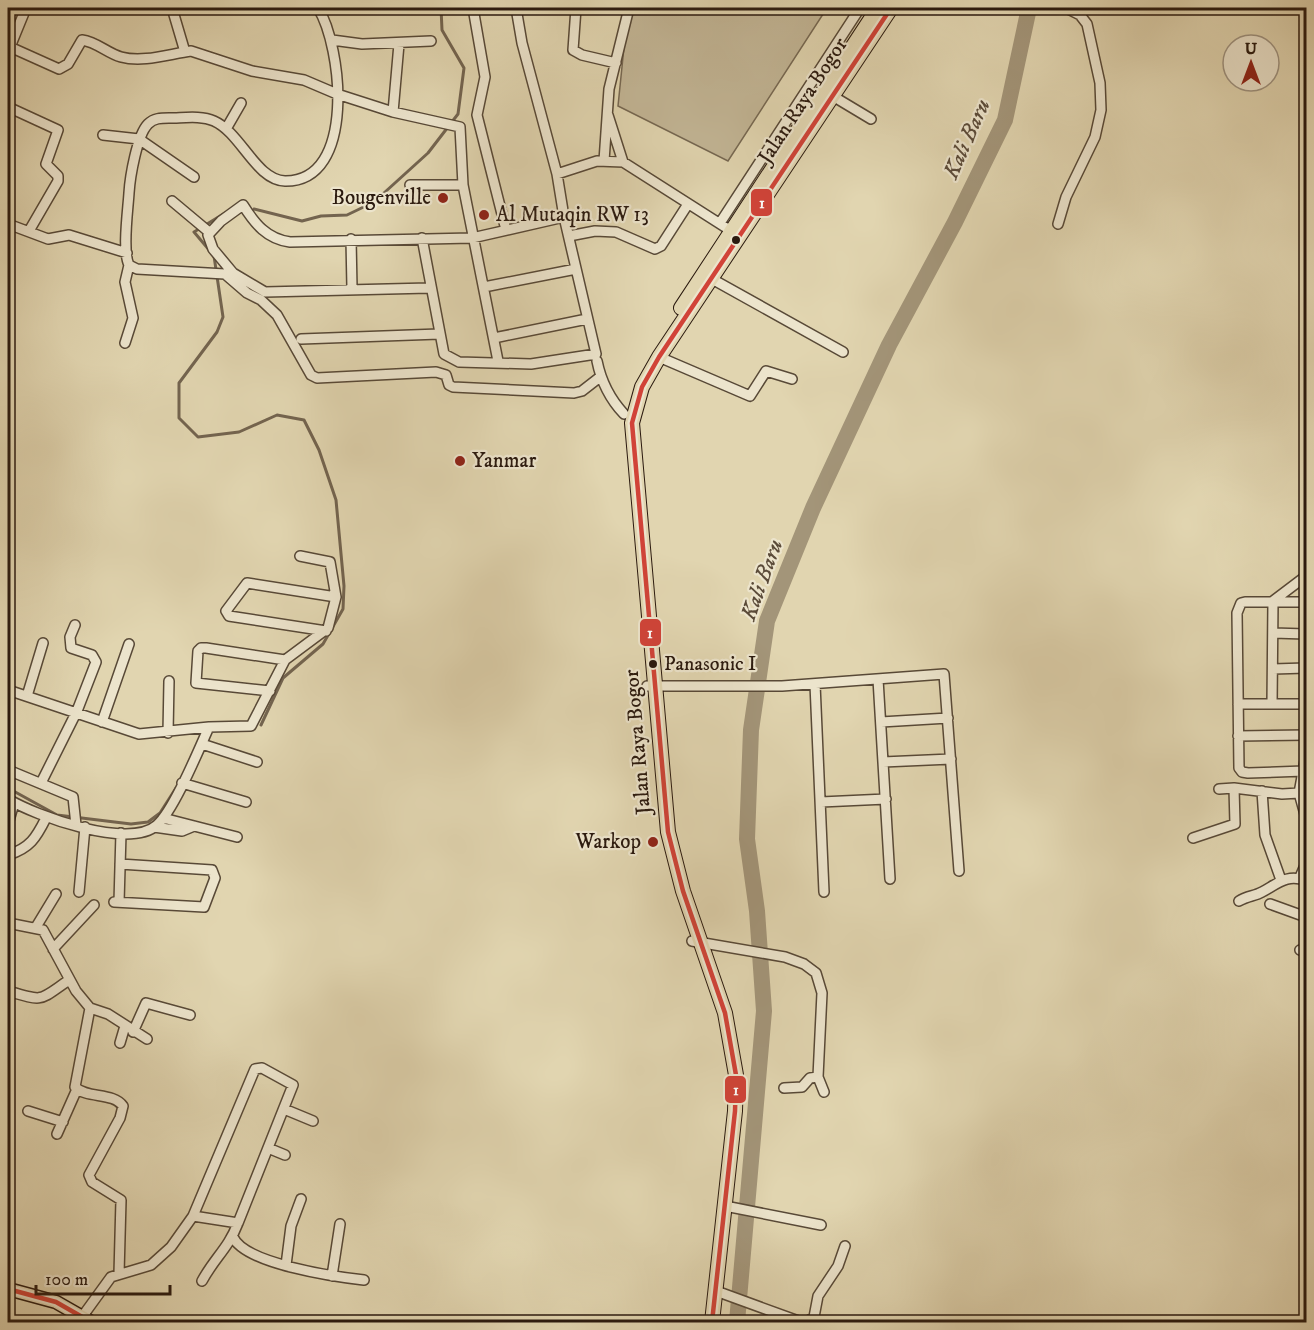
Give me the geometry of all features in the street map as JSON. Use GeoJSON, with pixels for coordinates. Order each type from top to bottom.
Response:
{"type":"FeatureCollection","features":[{"type":"Feature","properties":{"kind":"highway","name":"Jalan Raya Bogor"},"geometry":{"type":"LineString","coordinates":[[650,686],[632,423],[642,387],[659,357],[712,279],[736,234],[878,8]]}},
{"type":"Feature","properties":{"kind":"highway","name":"Jalan Raya Bogor"},"geometry":{"type":"LineString","coordinates":[[712,1323],[721,1293],[732,1207],[736,1075],[725,1013],[665,857],[650,686],[627,479],[624,414],[638,376],[891,8]]}},
{"type":"Feature","properties":{"kind":"highway","name":"Jalan Raya Bogor"},"geometry":{"type":"LineString","coordinates":[[696,940],[722,1034],[728,1076],[728,1106],[704,1323]]}},
{"type":"Feature","properties":{"kind":"main road"},"geometry":{"type":"LineString","coordinates":[[8,1289],[57,1302],[87,1320]]}},
{"type":"Feature","properties":{"kind":"street"},"geometry":{"type":"LineString","coordinates":[[26,8],[9,49],[59,69],[68,64],[82,40],[91,42],[120,57],[201,52],[224,64],[304,80],[337,94],[393,112],[462,129],[460,160],[463,185],[498,361]]}},
{"type":"Feature","properties":{"kind":"street"},"geometry":{"type":"LineString","coordinates":[[172,8],[185,52]]}},
{"type":"Feature","properties":{"kind":"street"},"geometry":{"type":"LineString","coordinates":[[125,343],[133,318],[125,282],[129,265],[127,253],[130,189],[140,139],[147,124],[154,119],[207,119],[226,129],[270,177],[284,181],[303,178],[321,166],[328,156],[335,129],[337,94],[332,40],[318,8]]}},
{"type":"Feature","properties":{"kind":"street"},"geometry":{"type":"LineString","coordinates":[[473,8],[485,77],[477,115],[506,230]]}},
{"type":"Feature","properties":{"kind":"street"},"geometry":{"type":"LineString","coordinates":[[516,8],[522,43],[557,174],[564,216],[600,377],[616,405],[624,414]]}},
{"type":"Feature","properties":{"kind":"street"},"geometry":{"type":"LineString","coordinates":[[576,8],[573,50],[582,55],[616,63]]}},
{"type":"Feature","properties":{"kind":"street"},"geometry":{"type":"LineString","coordinates":[[604,161],[609,89],[629,8]]}},
{"type":"Feature","properties":{"kind":"street"},"geometry":{"type":"LineString","coordinates":[[720,223],[860,8]]}},
{"type":"Feature","properties":{"kind":"street"},"geometry":{"type":"LineString","coordinates":[[1058,224],[1066,197],[1095,137],[1101,110],[1100,83],[1087,24],[1080,15],[1066,8]]}},
{"type":"Feature","properties":{"kind":"street"},"geometry":{"type":"LineString","coordinates":[[332,40],[362,44],[431,41]]}},
{"type":"Feature","properties":{"kind":"street"},"geometry":{"type":"LineString","coordinates":[[393,112],[399,44]]}},
{"type":"Feature","properties":{"kind":"street"},"geometry":{"type":"LineString","coordinates":[[831,95],[871,119]]}},
{"type":"Feature","properties":{"kind":"street"},"geometry":{"type":"LineString","coordinates":[[226,129],[241,103]]}},
{"type":"Feature","properties":{"kind":"street"},"geometry":{"type":"LineString","coordinates":[[8,107],[58,130],[46,164],[58,176],[58,181],[29,231]]}},
{"type":"Feature","properties":{"kind":"street"},"geometry":{"type":"LineString","coordinates":[[607,114],[623,162]]}},
{"type":"Feature","properties":{"kind":"street"},"geometry":{"type":"LineString","coordinates":[[103,135],[140,139],[194,177]]}},
{"type":"Feature","properties":{"kind":"street"},"geometry":{"type":"LineString","coordinates":[[557,174],[573,166],[604,161],[623,162],[736,234]]}},
{"type":"Feature","properties":{"kind":"street"},"geometry":{"type":"LineString","coordinates":[[410,185],[463,185]]}},
{"type":"Feature","properties":{"kind":"street"},"geometry":{"type":"LineString","coordinates":[[172,201],[206,230],[209,242],[226,266],[263,296],[277,315],[311,375],[317,378],[436,372],[446,375],[449,385],[453,387],[574,393],[582,391],[600,377]]}},
{"type":"Feature","properties":{"kind":"street"},"geometry":{"type":"LineString","coordinates":[[569,236],[595,231],[616,232],[655,249],[661,246],[688,204]]}},
{"type":"Feature","properties":{"kind":"street"},"geometry":{"type":"LineString","coordinates":[[206,230],[243,205],[265,232],[280,241],[472,238],[564,216]]}},
{"type":"Feature","properties":{"kind":"street"},"geometry":{"type":"LineString","coordinates":[[8,224],[48,239],[69,235],[127,253]]}},
{"type":"Feature","properties":{"kind":"street"},"geometry":{"type":"LineString","coordinates":[[422,238],[429,288],[444,354],[448,359],[459,362],[498,361],[531,364],[596,357]]}},
{"type":"Feature","properties":{"kind":"street"},"geometry":{"type":"LineString","coordinates":[[351,239],[352,288]]}},
{"type":"Feature","properties":{"kind":"street"},"geometry":{"type":"LineString","coordinates":[[129,265],[137,269],[215,272],[247,293],[263,296],[352,288],[429,288]]}},
{"type":"Feature","properties":{"kind":"street"},"geometry":{"type":"LineString","coordinates":[[483,287],[576,269]]}},
{"type":"Feature","properties":{"kind":"street"},"geometry":{"type":"LineString","coordinates":[[712,279],[843,352]]}},
{"type":"Feature","properties":{"kind":"street"},"geometry":{"type":"LineString","coordinates":[[494,338],[587,319]]}},
{"type":"Feature","properties":{"kind":"street"},"geometry":{"type":"LineString","coordinates":[[301,339],[440,334]]}},
{"type":"Feature","properties":{"kind":"street"},"geometry":{"type":"LineString","coordinates":[[659,357],[750,396],[766,371],[792,379]]}},
{"type":"Feature","properties":{"kind":"street"},"geometry":{"type":"LineString","coordinates":[[8,690],[77,711],[139,734],[209,727],[251,726],[285,660],[326,630],[332,618],[336,597],[330,562],[300,556]]}},
{"type":"Feature","properties":{"kind":"street"},"geometry":{"type":"LineString","coordinates":[[1273,601],[1306,576]]}},
{"type":"Feature","properties":{"kind":"street"},"geometry":{"type":"LineString","coordinates":[[326,630],[238,618],[229,616],[226,611],[247,583],[336,597]]}},
{"type":"Feature","properties":{"kind":"street"},"geometry":{"type":"LineString","coordinates":[[1272,704],[1273,601]]}},
{"type":"Feature","properties":{"kind":"street"},"geometry":{"type":"LineString","coordinates":[[1304,771],[1242,772],[1238,763],[1238,607],[1245,602],[1306,602]]}},
{"type":"Feature","properties":{"kind":"street"},"geometry":{"type":"LineString","coordinates":[[41,783],[77,711],[96,662],[92,655],[71,648],[70,637],[75,625]]}},
{"type":"Feature","properties":{"kind":"street"},"geometry":{"type":"LineString","coordinates":[[1273,633],[1306,634]]}},
{"type":"Feature","properties":{"kind":"street"},"geometry":{"type":"LineString","coordinates":[[27,696],[43,643]]}},
{"type":"Feature","properties":{"kind":"street"},"geometry":{"type":"LineString","coordinates":[[102,722],[129,644]]}},
{"type":"Feature","properties":{"kind":"street"},"geometry":{"type":"LineString","coordinates":[[270,691],[196,682],[198,651],[206,648],[285,660]]}},
{"type":"Feature","properties":{"kind":"street"},"geometry":{"type":"LineString","coordinates":[[1273,669],[1306,668]]}},
{"type":"Feature","properties":{"kind":"street"},"geometry":{"type":"LineString","coordinates":[[650,686],[782,686],[944,674],[959,871]]}},
{"type":"Feature","properties":{"kind":"street"},"geometry":{"type":"LineString","coordinates":[[878,679],[890,879]]}},
{"type":"Feature","properties":{"kind":"street"},"geometry":{"type":"LineString","coordinates":[[168,732],[169,681]]}},
{"type":"Feature","properties":{"kind":"street"},"geometry":{"type":"LineString","coordinates":[[815,684],[824,892]]}},
{"type":"Feature","properties":{"kind":"street"},"geometry":{"type":"LineString","coordinates":[[1238,704],[1306,704]]}},
{"type":"Feature","properties":{"kind":"street"},"geometry":{"type":"LineString","coordinates":[[881,722],[948,718]]}},
{"type":"Feature","properties":{"kind":"street"},"geometry":{"type":"LineString","coordinates":[[8,825],[11,801],[46,818],[78,821],[121,833],[140,832],[154,827],[164,818],[209,727]]}},
{"type":"Feature","properties":{"kind":"street"},"geometry":{"type":"LineString","coordinates":[[1238,736],[1306,735]]}},
{"type":"Feature","properties":{"kind":"street"},"geometry":{"type":"LineString","coordinates":[[202,744],[257,762]]}},
{"type":"Feature","properties":{"kind":"street"},"geometry":{"type":"LineString","coordinates":[[1306,755],[1299,793],[1306,818]]}},
{"type":"Feature","properties":{"kind":"street"},"geometry":{"type":"LineString","coordinates":[[883,762],[951,759]]}},
{"type":"Feature","properties":{"kind":"street"},"geometry":{"type":"LineString","coordinates":[[8,770],[73,797],[78,821],[79,892]]}},
{"type":"Feature","properties":{"kind":"street"},"geometry":{"type":"LineString","coordinates":[[182,783],[246,802]]}},
{"type":"Feature","properties":{"kind":"street"},"geometry":{"type":"LineString","coordinates":[[1193,838],[1235,824],[1234,788]]}},
{"type":"Feature","properties":{"kind":"street"},"geometry":{"type":"LineString","coordinates":[[1219,789],[1299,793]]}},
{"type":"Feature","properties":{"kind":"street"},"geometry":{"type":"LineString","coordinates":[[1262,791],[1265,835],[1281,880]]}},
{"type":"Feature","properties":{"kind":"street"},"geometry":{"type":"LineString","coordinates":[[821,802],[886,799]]}},
{"type":"Feature","properties":{"kind":"street"},"geometry":{"type":"LineString","coordinates":[[8,855],[28,847],[36,839],[46,818]]}},
{"type":"Feature","properties":{"kind":"street"},"geometry":{"type":"LineString","coordinates":[[164,818],[237,837]]}},
{"type":"Feature","properties":{"kind":"street"},"geometry":{"type":"LineString","coordinates":[[154,827],[182,831],[194,826]]}},
{"type":"Feature","properties":{"kind":"street"},"geometry":{"type":"LineString","coordinates":[[120,864],[212,870],[215,874],[204,907],[116,902],[121,833]]}},
{"type":"Feature","properties":{"kind":"street"},"geometry":{"type":"LineString","coordinates":[[1239,901],[1262,892],[1281,880],[1303,879],[1306,863]]}},
{"type":"Feature","properties":{"kind":"street"},"geometry":{"type":"LineString","coordinates":[[36,927],[56,894]]}},
{"type":"Feature","properties":{"kind":"street"},"geometry":{"type":"LineString","coordinates":[[1270,904],[1306,917]]}},
{"type":"Feature","properties":{"kind":"street"},"geometry":{"type":"LineString","coordinates":[[53,949],[94,905]]}},
{"type":"Feature","properties":{"kind":"street"},"geometry":{"type":"LineString","coordinates":[[8,923],[43,930],[69,980],[90,1008],[108,1014],[147,1039]]}},
{"type":"Feature","properties":{"kind":"street"},"geometry":{"type":"LineString","coordinates":[[696,940],[768,954],[804,964],[816,973],[820,980],[822,993],[818,1077],[824,1092]]}},
{"type":"Feature","properties":{"kind":"street"},"geometry":{"type":"LineString","coordinates":[[8,991],[37,1000],[46,997],[69,980]]}},
{"type":"Feature","properties":{"kind":"street"},"geometry":{"type":"LineString","coordinates":[[120,1043],[146,1003],[190,1015]]}},
{"type":"Feature","properties":{"kind":"street"},"geometry":{"type":"LineString","coordinates":[[57,1134],[77,1089],[74,1082],[90,1008]]}},
{"type":"Feature","properties":{"kind":"street"},"geometry":{"type":"LineString","coordinates":[[87,1320],[107,1281],[119,1274],[142,1269],[160,1258],[193,1216],[255,1069],[262,1068],[293,1085],[232,1238],[226,1250],[211,1264],[202,1281]]}},
{"type":"Feature","properties":{"kind":"street"},"geometry":{"type":"LineString","coordinates":[[784,1088],[801,1087],[810,1078],[818,1077]]}},
{"type":"Feature","properties":{"kind":"street"},"geometry":{"type":"LineString","coordinates":[[77,1089],[117,1101],[123,1106],[120,1118],[89,1175],[92,1182],[121,1200],[119,1274]]}},
{"type":"Feature","properties":{"kind":"street"},"geometry":{"type":"LineString","coordinates":[[284,1109],[313,1121]]}},
{"type":"Feature","properties":{"kind":"street"},"geometry":{"type":"LineString","coordinates":[[28,1111],[63,1122]]}},
{"type":"Feature","properties":{"kind":"street"},"geometry":{"type":"LineString","coordinates":[[268,1148],[285,1155]]}},
{"type":"Feature","properties":{"kind":"street"},"geometry":{"type":"LineString","coordinates":[[286,1265],[291,1226],[301,1199]]}},
{"type":"Feature","properties":{"kind":"street"},"geometry":{"type":"LineString","coordinates":[[732,1207],[822,1225]]}},
{"type":"Feature","properties":{"kind":"street"},"geometry":{"type":"LineString","coordinates":[[193,1216],[238,1222]]}},
{"type":"Feature","properties":{"kind":"street"},"geometry":{"type":"LineString","coordinates":[[332,1276],[340,1224]]}},
{"type":"Feature","properties":{"kind":"street"},"geometry":{"type":"LineString","coordinates":[[232,1238],[240,1247],[286,1265],[332,1276],[364,1280]]}},
{"type":"Feature","properties":{"kind":"street"},"geometry":{"type":"LineString","coordinates":[[807,1323],[814,1317],[818,1296],[838,1266],[845,1246]]}},
{"type":"Feature","properties":{"kind":"street"},"geometry":{"type":"LineString","coordinates":[[721,1293],[801,1323]]}},
{"type":"Feature","properties":{"kind":"shaded area"},"geometry":{"type":"Polygon","coordinates":[[[628,8],[827,8],[728,161],[618,106],[628,8]]]}},
{"type":"Feature","properties":{"kind":"waterway"},"geometry":{"type":"LineString","coordinates":[[254,209],[302,221],[321,216],[347,215],[374,202],[428,153],[458,114],[464,68],[442,30],[441,8]]}},
{"type":"Feature","properties":{"kind":"waterway","name":"Kali Baru"},"geometry":{"type":"LineString","coordinates":[[737,1322],[764,1011],[757,911],[747,839],[751,730],[767,621],[813,508],[889,345],[955,222],[1005,120],[1029,8]]}},
{"type":"Feature","properties":{"kind":"waterway"},"geometry":{"type":"LineString","coordinates":[[210,251],[194,232],[225,213]]}},
{"type":"Feature","properties":{"kind":"waterway"},"geometry":{"type":"LineString","coordinates":[[214,256],[223,317],[217,332],[179,383],[179,418],[198,437],[239,432],[277,415],[304,420],[319,450],[336,500],[344,586],[343,609],[323,644],[283,678],[261,725]]}},
{"type":"Feature","properties":{"kind":"waterway"},"geometry":{"type":"LineString","coordinates":[[8,788],[57,815],[131,824],[148,822],[160,813],[176,788]]}},
{"type":"Feature","properties":{"kind":"transit line","name":"1"},"geometry":{"type":"LineString","coordinates":[[712,1322],[735,1111],[736,1075],[725,1013],[683,891],[668,832],[632,423],[642,387],[659,357],[891,8]]}},
{"type":"Feature","properties":{"kind":"transit line","name":"1"},"geometry":{"type":"LineString","coordinates":[[8,1289],[56,1302],[91,1322]]}},
{"type":"Feature","properties":{"kind":"place","name":"Bougenville"},"geometry":{"type":"Point","coordinates":[443,198]}},
{"type":"Feature","properties":{"kind":"place","name":"Al Mutaqin RW 13"},"geometry":{"type":"Point","coordinates":[484,215]}},
{"type":"Feature","properties":{"kind":"place","name":"Yanmar"},"geometry":{"type":"Point","coordinates":[460,461]}},
{"type":"Feature","properties":{"kind":"place","name":"Panasonic I"},"geometry":{"type":"Point","coordinates":[653,664]}},
{"type":"Feature","properties":{"kind":"place","name":"Warkop"},"geometry":{"type":"Point","coordinates":[653,842]}}]}
